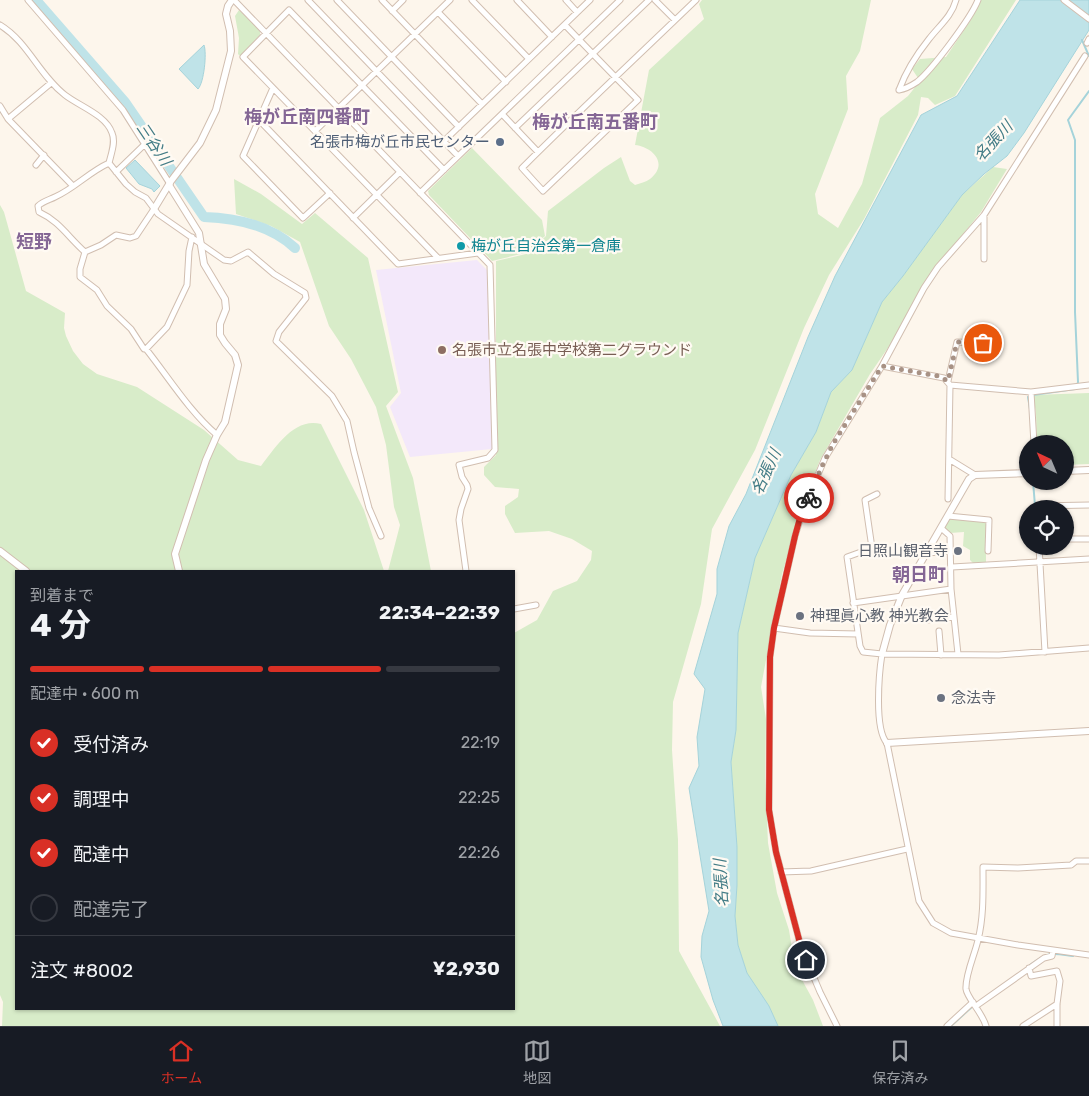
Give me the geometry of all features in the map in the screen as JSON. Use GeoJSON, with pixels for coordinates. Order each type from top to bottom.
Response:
{"type":"FeatureCollection","features":[{"type":"Feature","properties":{"kind":"street"},"geometry":{"type":"LineString","coordinates":[[28,0],[123,110],[170,183],[199,233],[204,264],[226,303],[225,312],[220,324],[220,335],[224,343],[235,355],[238,365],[225,422],[217,434],[206,460],[175,554],[179,570]]}},
{"type":"Feature","properties":{"kind":"street"},"geometry":{"type":"LineString","coordinates":[[217,434],[202,422],[146,349],[144,349],[131,329],[107,306],[97,290],[80,278],[80,269],[85,252],[101,245],[116,235],[130,238],[136,236],[170,183],[206,133],[219,103],[231,51],[226,10],[233,0],[490,265],[495,450],[488,458],[459,465],[468,489],[459,520],[466,570]]}},
{"type":"Feature","properties":{"kind":"street"},"geometry":{"type":"LineString","coordinates":[[308,0],[458,156]]}},
{"type":"Feature","properties":{"kind":"street"},"geometry":{"type":"LineString","coordinates":[[337,0],[459,127]]}},
{"type":"Feature","properties":{"kind":"street"},"geometry":{"type":"LineString","coordinates":[[382,0],[482,104]]}},
{"type":"Feature","properties":{"kind":"street"},"geometry":{"type":"LineString","coordinates":[[392,10],[403,0]]}},
{"type":"Feature","properties":{"kind":"street"},"geometry":{"type":"LineString","coordinates":[[315,131],[450,0]]}},
{"type":"Feature","properties":{"kind":"street"},"geometry":{"type":"LineString","coordinates":[[472,0],[529,59]]}},
{"type":"Feature","properties":{"kind":"street"},"geometry":{"type":"LineString","coordinates":[[517,0],[552,37]]}},
{"type":"Feature","properties":{"kind":"street"},"geometry":{"type":"LineString","coordinates":[[566,0],[578,12]]}},
{"type":"Feature","properties":{"kind":"street"},"geometry":{"type":"LineString","coordinates":[[444,141],[590,0]]}},
{"type":"Feature","properties":{"kind":"street"},"geometry":{"type":"LineString","coordinates":[[420,193],[620,0]]}},
{"type":"Feature","properties":{"kind":"street"},"geometry":{"type":"LineString","coordinates":[[516,128],[649,0]]}},
{"type":"Feature","properties":{"kind":"street"},"geometry":{"type":"LineString","coordinates":[[655,0],[675,20]]}},
{"type":"Feature","properties":{"kind":"street"},"geometry":{"type":"LineString","coordinates":[[565,25],[616,77],[638,100],[544,191],[522,168],[538,152],[616,77],[675,20],[696,0]]}},
{"type":"Feature","properties":{"kind":"street"},"geometry":{"type":"LineString","coordinates":[[956,0],[952,12],[928,39],[908,69],[899,90],[913,84],[924,75],[949,44],[978,0]]}},
{"type":"Feature","properties":{"kind":"street"},"geometry":{"type":"LineString","coordinates":[[1064,0],[1089,19]]}},
{"type":"Feature","properties":{"kind":"street"},"geometry":{"type":"LineString","coordinates":[[438,258],[243,57],[289,10],[444,170]]}},
{"type":"Feature","properties":{"kind":"street"},"geometry":{"type":"LineString","coordinates":[[438,12],[506,82]]}},
{"type":"Feature","properties":{"kind":"street"},"geometry":{"type":"LineString","coordinates":[[0,25],[10,31],[25,46],[51,83],[65,96],[100,117],[112,132],[113,146],[109,163],[88,174],[56,197],[42,202],[38,206],[39,212],[58,224],[69,238],[85,252]]}},
{"type":"Feature","properties":{"kind":"street"},"geometry":{"type":"LineString","coordinates":[[837,1026],[801,947],[776,852],[769,810],[770,657],[774,628],[795,536],[803,510],[823,463],[882,366],[920,296],[938,267],[984,215],[1085,56]]}},
{"type":"Feature","properties":{"kind":"street"},"geometry":{"type":"LineString","coordinates":[[8,119],[51,83]]}},
{"type":"Feature","properties":{"kind":"street"},"geometry":{"type":"LineString","coordinates":[[273,88],[243,156],[304,218],[330,193]]}},
{"type":"Feature","properties":{"kind":"street"},"geometry":{"type":"LineString","coordinates":[[0,106],[8,119],[73,186]]}},
{"type":"Feature","properties":{"kind":"street"},"geometry":{"type":"LineString","coordinates":[[502,114],[538,152]]}},
{"type":"Feature","properties":{"kind":"street"},"geometry":{"type":"LineString","coordinates":[[259,120],[398,264],[478,253]]}},
{"type":"Feature","properties":{"kind":"street"},"geometry":{"type":"LineString","coordinates":[[116,172],[145,144]]}},
{"type":"Feature","properties":{"kind":"street"},"geometry":{"type":"LineString","coordinates":[[36,165],[44,155]]}},
{"type":"Feature","properties":{"kind":"street"},"geometry":{"type":"LineString","coordinates":[[109,163],[130,188],[146,198],[158,214],[224,260],[231,261],[248,252],[274,274],[305,293],[306,298],[279,332],[276,341],[332,396],[347,421],[369,508],[382,536]]}},
{"type":"Feature","properties":{"kind":"street"},"geometry":{"type":"LineString","coordinates":[[353,218],[400,172]]}},
{"type":"Feature","properties":{"kind":"street"},"geometry":{"type":"LineString","coordinates":[[984,215],[984,259]]}},
{"type":"Feature","properties":{"kind":"street"},"geometry":{"type":"LineString","coordinates":[[146,349],[167,327],[187,285],[189,252],[192,238]]}},
{"type":"Feature","properties":{"kind":"street"},"geometry":{"type":"LineString","coordinates":[[950,340],[983,343],[984,331]]}},
{"type":"Feature","properties":{"kind":"street"},"geometry":{"type":"LineString","coordinates":[[948,499],[949,383],[957,342]]}},
{"type":"Feature","properties":{"kind":"street"},"geometry":{"type":"LineString","coordinates":[[882,366],[938,376],[949,383],[1031,394],[1089,385]]}},
{"type":"Feature","properties":{"kind":"street"},"geometry":{"type":"LineString","coordinates":[[1031,394],[1033,435]]}},
{"type":"Feature","properties":{"kind":"street"},"geometry":{"type":"LineString","coordinates":[[949,459],[976,475],[1019,473]]}},
{"type":"Feature","properties":{"kind":"street"},"geometry":{"type":"LineString","coordinates":[[1074,471],[1089,470]]}},
{"type":"Feature","properties":{"kind":"street"},"geometry":{"type":"LineString","coordinates":[[976,475],[966,484],[902,595],[890,625],[882,654],[879,680],[879,714],[883,738],[887,743],[919,901],[933,923],[951,933],[1053,952],[1089,955]]}},
{"type":"Feature","properties":{"kind":"street"},"geometry":{"type":"LineString","coordinates":[[877,494],[865,500],[872,548],[847,557],[852,603],[860,650],[862,652],[882,654],[999,655],[1089,648]]}},
{"type":"Feature","properties":{"kind":"street"},"geometry":{"type":"LineString","coordinates":[[1074,505],[1089,505]]}},
{"type":"Feature","properties":{"kind":"street"},"geometry":{"type":"LineString","coordinates":[[948,516],[989,520],[988,551]]}},
{"type":"Feature","properties":{"kind":"street"},"geometry":{"type":"LineString","coordinates":[[941,528],[950,536],[951,589],[958,654]]}},
{"type":"Feature","properties":{"kind":"street"},"geometry":{"type":"LineString","coordinates":[[1074,540],[1089,539]]}},
{"type":"Feature","properties":{"kind":"street"},"geometry":{"type":"LineString","coordinates":[[0,551],[25,570]]}},
{"type":"Feature","properties":{"kind":"street"},"geometry":{"type":"LineString","coordinates":[[927,553],[951,551]]}},
{"type":"Feature","properties":{"kind":"street"},"geometry":{"type":"LineString","coordinates":[[1040,555],[1045,652]]}},
{"type":"Feature","properties":{"kind":"street"},"geometry":{"type":"LineString","coordinates":[[952,566],[1089,559]]}},
{"type":"Feature","properties":{"kind":"street"},"geometry":{"type":"LineString","coordinates":[[852,603],[951,589]]}},
{"type":"Feature","properties":{"kind":"street"},"geometry":{"type":"LineString","coordinates":[[515,608],[536,605]]}},
{"type":"Feature","properties":{"kind":"street"},"geometry":{"type":"LineString","coordinates":[[927,620],[954,617]]}},
{"type":"Feature","properties":{"kind":"street"},"geometry":{"type":"LineString","coordinates":[[774,628],[810,633],[858,634]]}},
{"type":"Feature","properties":{"kind":"street"},"geometry":{"type":"LineString","coordinates":[[939,631],[941,654]]}},
{"type":"Feature","properties":{"kind":"street"},"geometry":{"type":"LineString","coordinates":[[887,743],[1089,731]]}},
{"type":"Feature","properties":{"kind":"street"},"geometry":{"type":"LineString","coordinates":[[781,872],[811,871],[907,849]]}},
{"type":"Feature","properties":{"kind":"street"},"geometry":{"type":"LineString","coordinates":[[986,1026],[982,1014],[967,994],[966,987],[979,939],[983,906],[983,867],[1028,868],[1071,865],[1076,861],[1089,861]]}},
{"type":"Feature","properties":{"kind":"street"},"geometry":{"type":"LineString","coordinates":[[947,1026],[975,1004],[1053,952]]}},
{"type":"Feature","properties":{"kind":"street"},"geometry":{"type":"LineString","coordinates":[[1029,968],[1031,976],[1057,971],[1060,981],[1057,1026]]}},
{"type":"Feature","properties":{"kind":"street"},"geometry":{"type":"LineString","coordinates":[[1023,1026],[1057,1004]]}},
{"type":"Feature","properties":{"kind":"shaded area","name":"名張市立名張中学校第二グラウンド"},"geometry":{"type":"Polygon","coordinates":[[[477,260],[490,273],[492,449],[410,457],[390,407],[401,393],[376,270],[477,260]]]}},
{"type":"Feature","properties":{"kind":"green space"},"geometry":{"type":"Polygon","coordinates":[[[702,0],[871,0],[860,51],[846,76],[848,109],[815,194],[818,214],[838,228],[862,184],[880,118],[908,96],[920,81],[912,69],[920,59],[946,57],[972,18],[975,0],[1016,0],[955,96],[935,105],[928,98],[921,97],[918,115],[864,219],[829,275],[804,328],[755,450],[712,529],[701,604],[673,702],[672,750],[678,840],[679,951],[720,1026],[2,1026],[3,1002],[0,995],[0,205],[4,212],[26,291],[65,313],[64,328],[73,351],[83,364],[97,374],[137,387],[204,430],[238,460],[261,466],[279,443],[294,429],[311,423],[321,424],[364,510],[384,570],[15,570],[15,1010],[515,1010],[515,632],[537,620],[553,591],[577,581],[591,560],[592,551],[572,539],[549,531],[515,533],[505,514],[505,506],[518,497],[519,489],[495,487],[484,475],[484,467],[496,455],[496,261],[526,254],[546,236],[548,211],[621,157],[630,181],[635,185],[648,180],[656,173],[658,162],[653,153],[642,146],[635,145],[649,70],[704,19],[699,4],[702,0]]]}},
{"type":"Feature","properties":{"kind":"green space"},"geometry":{"type":"Polygon","coordinates":[[[239,10],[260,30],[260,35],[240,56],[238,54],[239,38],[235,16],[239,10]]]}},
{"type":"Feature","properties":{"kind":"green space"},"geometry":{"type":"Polygon","coordinates":[[[472,148],[542,220],[545,236],[525,253],[492,261],[429,195],[428,191],[472,148]]]}},
{"type":"Feature","properties":{"kind":"green space"},"geometry":{"type":"Polygon","coordinates":[[[993,167],[1007,169],[981,212],[937,266],[894,339],[870,374],[820,460],[799,515],[782,574],[761,687],[766,719],[765,776],[768,843],[777,893],[789,930],[795,967],[813,1000],[823,1026],[778,1026],[769,1006],[747,973],[738,945],[735,916],[737,847],[731,762],[736,730],[738,633],[755,558],[791,475],[816,432],[831,392],[852,370],[882,302],[962,195],[993,167]]]}},
{"type":"Feature","properties":{"kind":"green space"},"geometry":{"type":"Polygon","coordinates":[[[234,179],[261,194],[302,224],[315,213],[368,258],[398,392],[386,406],[413,478],[431,570],[388,570],[400,525],[394,507],[386,445],[376,407],[351,359],[329,326],[300,242],[271,226],[236,214],[234,179]]]}},
{"type":"Feature","properties":{"kind":"green space"},"geometry":{"type":"Polygon","coordinates":[[[1089,393],[1089,464],[1074,465],[1074,435],[1037,435],[1033,395],[1089,393]]]}},
{"type":"Feature","properties":{"kind":"green space"},"geometry":{"type":"Polygon","coordinates":[[[949,518],[986,522],[986,563],[973,563],[970,560],[970,550],[963,546],[964,532],[950,533],[943,527],[949,518]]]}},
{"type":"Feature","properties":{"kind":"water","name":"名張川"},"geometry":{"type":"Polygon","coordinates":[[[1020,0],[1089,0],[1089,30],[1024,133],[1007,156],[962,195],[882,302],[852,370],[831,392],[816,432],[791,475],[755,558],[738,633],[736,730],[731,762],[737,847],[735,916],[738,945],[747,973],[769,1006],[778,1026],[723,1026],[713,1000],[701,957],[702,936],[709,911],[689,788],[699,766],[697,737],[705,689],[694,674],[717,594],[717,569],[729,526],[746,494],[808,337],[835,276],[921,115],[957,96],[1020,0]]]}},
{"type":"Feature","properties":{"kind":"water"},"geometry":{"type":"Polygon","coordinates":[[[204,45],[204,68],[202,81],[198,89],[179,69],[204,45]]]}},
{"type":"Feature","properties":{"kind":"water"},"geometry":{"type":"Polygon","coordinates":[[[135,160],[160,186],[154,192],[152,189],[139,184],[126,168],[135,160]]]}},
{"type":"Feature","properties":{"kind":"waterway","name":"三谷川"},"geometry":{"type":"LineString","coordinates":[[36,0],[125,102],[204,217],[241,221],[264,228],[295,248]]}},
{"type":"Feature","properties":{"kind":"waterway"},"geometry":{"type":"LineString","coordinates":[[1082,40],[1089,56]]}},
{"type":"Feature","properties":{"kind":"waterway"},"geometry":{"type":"LineString","coordinates":[[1077,386],[1075,140],[1068,120],[1089,91]]}},
{"type":"Feature","properties":{"kind":"waterway"},"geometry":{"type":"LineString","coordinates":[[1030,409],[1028,397],[1075,389]]}},
{"type":"Feature","properties":{"kind":"waterway"},"geometry":{"type":"LineString","coordinates":[[1034,490],[1035,500]]}},
{"type":"Feature","properties":{"kind":"waterway"},"geometry":{"type":"LineString","coordinates":[[1030,965],[1050,954],[1073,956]]}},
{"type":"Feature","properties":{"kind":"waterway"},"geometry":{"type":"LineString","coordinates":[[951,1026],[973,1006]]}},
{"type":"Feature","properties":{"kind":"way so far"},"geometry":{"type":"LineString","coordinates":[[809,498],[825,458],[882,366],[938,376],[948,381],[957,342],[983,343]]}},
{"type":"Feature","properties":{"kind":"place","name":"名張市梅が丘市民センター"},"geometry":{"type":"Point","coordinates":[500,142]}},
{"type":"Feature","properties":{"kind":"place","name":"梅が丘自治会第一倉庫"},"geometry":{"type":"Point","coordinates":[461,246]}},
{"type":"Feature","properties":{"kind":"place","name":"名張市立名張中学校第二グラウンド"},"geometry":{"type":"Point","coordinates":[442,350]}},
{"type":"Feature","properties":{"kind":"place","name":"日照山観音寺"},"geometry":{"type":"Point","coordinates":[958,551]}},
{"type":"Feature","properties":{"kind":"place","name":"神理眞心教 神光教会"},"geometry":{"type":"Point","coordinates":[800,616]}},
{"type":"Feature","properties":{"kind":"place","name":"念法寺"},"geometry":{"type":"Point","coordinates":[941,698]}},
{"type":"Feature","properties":{"kind":"district","name":"梅が丘南四番町"},"geometry":{"type":"Point","coordinates":[307,117]}},
{"type":"Feature","properties":{"kind":"district","name":"梅が丘南五番町"},"geometry":{"type":"Point","coordinates":[595,122]}},
{"type":"Feature","properties":{"kind":"district","name":"短野"},"geometry":{"type":"Point","coordinates":[34,242]}},
{"type":"Feature","properties":{"kind":"district","name":"朝日町"},"geometry":{"type":"Point","coordinates":[919,575]}},
{"type":"Feature","properties":{"kind":"route"},"geometry":{"type":"LineString","coordinates":[[806,960],[776,852],[769,810],[769,785],[770,657],[772,642],[795,536],[800,518],[809,498]]}}]}
